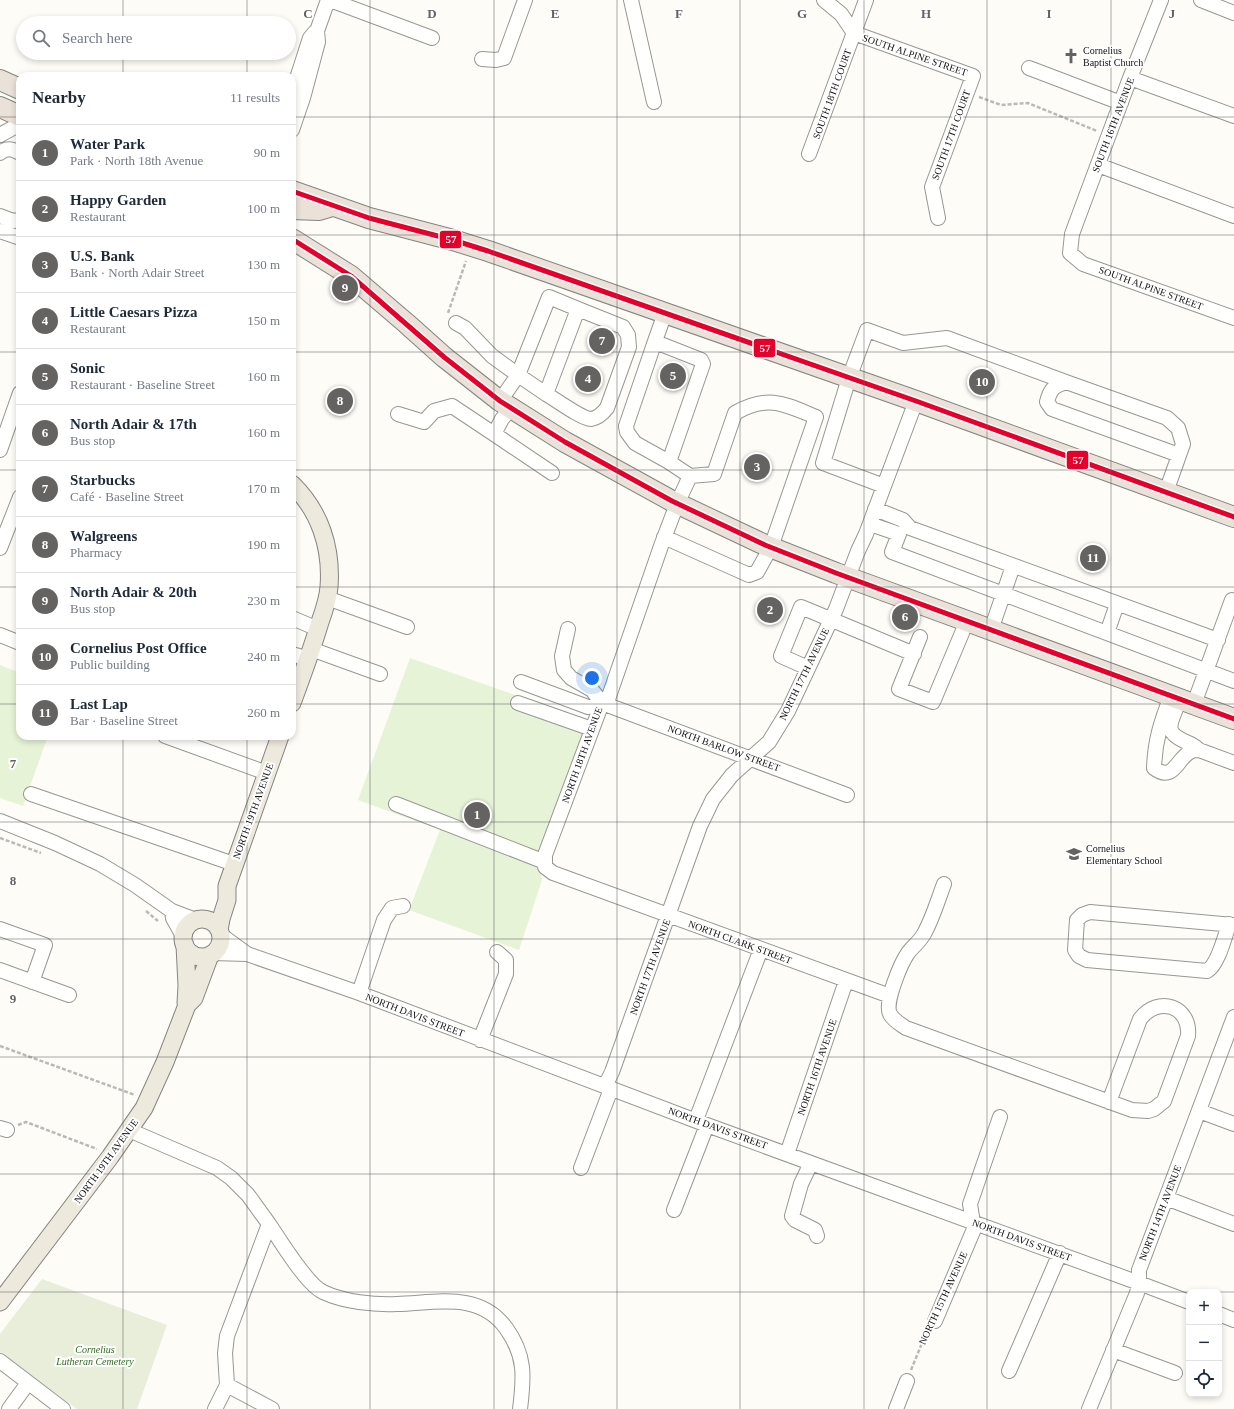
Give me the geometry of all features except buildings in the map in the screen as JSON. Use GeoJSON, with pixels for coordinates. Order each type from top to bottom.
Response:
{"type":"FeatureCollection","features":[{"type":"Feature","properties":{"kind":"highway"},"geometry":{"type":"LineString","coordinates":[[0,80],[16,87]]}},
{"type":"Feature","properties":{"kind":"highway"},"geometry":{"type":"LineString","coordinates":[[0,107],[16,114]]}},
{"type":"Feature","properties":{"kind":"highway"},"geometry":{"type":"LineString","coordinates":[[296,192],[369,218],[472,246],[557,275],[916,401],[1234,517]]}},
{"type":"Feature","properties":{"kind":"highway"},"geometry":{"type":"LineString","coordinates":[[296,209],[319,210],[333,206]]}},
{"type":"Feature","properties":{"kind":"highway"},"geometry":{"type":"LineString","coordinates":[[296,242],[351,276],[390,308],[444,357],[506,404],[565,442],[631,480],[677,504],[771,547],[848,578],[1234,719]]}},
{"type":"Feature","properties":{"kind":"main road"},"geometry":{"type":"LineString","coordinates":[[296,488],[311,506],[322,529],[329,556],[328,592],[318,629],[304,654],[296,687]]}},
{"type":"Feature","properties":{"kind":"main road","name":"NORTH 19TH AVENUE"},"geometry":{"type":"LineString","coordinates":[[186,1005],[194,998],[211,954],[219,945],[221,919],[227,900],[227,886],[278,740]]}},
{"type":"Feature","properties":{"kind":"main road","name":"NORTH 19TH AVENUE"},"geometry":{"type":"LineString","coordinates":[[0,1302],[129,1130],[148,1100],[165,1062],[186,1005],[187,981],[184,941],[188,925],[197,920],[214,904],[227,886]]}},
{"type":"Feature","properties":{"kind":"main road"},"geometry":{"type":"LineString","coordinates":[[197,920],[207,919],[211,921],[217,926],[220,932]]}},
{"type":"Feature","properties":{"kind":"main road"},"geometry":{"type":"LineString","coordinates":[[184,941],[193,954],[202,956],[211,954]]}},
{"type":"Feature","properties":{"kind":"street"},"geometry":{"type":"LineString","coordinates":[[296,82],[310,38],[317,31],[329,0],[432,38]]}},
{"type":"Feature","properties":{"kind":"street"},"geometry":{"type":"LineString","coordinates":[[482,59],[496,60],[504,58],[525,0]]}},
{"type":"Feature","properties":{"kind":"street"},"geometry":{"type":"LineString","coordinates":[[630,0],[654,102]]}},
{"type":"Feature","properties":{"kind":"street","name":"SOUTH ALPINE STREET"},"geometry":{"type":"LineString","coordinates":[[824,0],[841,14],[854,33],[973,76]]}},
{"type":"Feature","properties":{"kind":"street","name":"SOUTH 18TH COURT"},"geometry":{"type":"LineString","coordinates":[[809,154],[866,0]]}},
{"type":"Feature","properties":{"kind":"street","name":"SOUTH 16TH AVENUE"},"geometry":{"type":"LineString","coordinates":[[1070,253],[1072,234],[1130,78],[1161,0]]}},
{"type":"Feature","properties":{"kind":"street"},"geometry":{"type":"LineString","coordinates":[[1201,0],[1234,13]]}},
{"type":"Feature","properties":{"kind":"street"},"geometry":{"type":"LineString","coordinates":[[296,118],[318,42],[317,31]]}},
{"type":"Feature","properties":{"kind":"street"},"geometry":{"type":"LineString","coordinates":[[1029,68],[1121,103]]}},
{"type":"Feature","properties":{"kind":"street","name":"SOUTH 17TH COURT"},"geometry":{"type":"LineString","coordinates":[[938,218],[932,187],[973,76]]}},
{"type":"Feature","properties":{"kind":"street"},"geometry":{"type":"LineString","coordinates":[[1130,78],[1234,116]]}},
{"type":"Feature","properties":{"kind":"street"},"geometry":{"type":"LineString","coordinates":[[0,135],[16,126]]}},
{"type":"Feature","properties":{"kind":"street"},"geometry":{"type":"LineString","coordinates":[[0,153],[6,149],[16,151]]}},
{"type":"Feature","properties":{"kind":"street"},"geometry":{"type":"LineString","coordinates":[[1098,165],[1234,216]]}},
{"type":"Feature","properties":{"kind":"street"},"geometry":{"type":"LineString","coordinates":[[0,216],[16,220]]}},
{"type":"Feature","properties":{"kind":"street"},"geometry":{"type":"LineString","coordinates":[[0,231],[16,237]]}},
{"type":"Feature","properties":{"kind":"street","name":"SOUTH ALPINE STREET"},"geometry":{"type":"LineString","coordinates":[[1070,253],[1083,264],[1234,318]]}},
{"type":"Feature","properties":{"kind":"street"},"geometry":{"type":"LineString","coordinates":[[494,434],[502,419],[506,404],[557,275]]}},
{"type":"Feature","properties":{"kind":"street"},"geometry":{"type":"LineString","coordinates":[[451,320],[465,328],[492,356],[518,375],[583,417],[590,419],[603,413],[607,408],[629,347],[628,335],[626,330],[622,327],[549,297]]}},
{"type":"Feature","properties":{"kind":"street"},"geometry":{"type":"LineString","coordinates":[[546,394],[578,309]]}},
{"type":"Feature","properties":{"kind":"street"},"geometry":{"type":"LineString","coordinates":[[664,537],[749,575],[757,572],[771,547],[816,417],[779,402],[762,403],[744,408],[735,413],[714,474],[690,476],[669,462],[635,443],[626,432],[626,426],[665,313]]}},
{"type":"Feature","properties":{"kind":"street"},"geometry":{"type":"LineString","coordinates":[[884,486],[823,463],[849,378],[867,330],[903,343],[947,338],[1167,418],[1178,428],[1183,444],[1166,492]]}},
{"type":"Feature","properties":{"kind":"street"},"geometry":{"type":"LineString","coordinates":[[654,344],[663,345],[701,360],[702,364],[669,462]]}},
{"type":"Feature","properties":{"kind":"street"},"geometry":{"type":"LineString","coordinates":[[1066,382],[1056,385],[1049,394],[1047,402],[1052,409],[1179,455]]}},
{"type":"Feature","properties":{"kind":"street","name":"NORTH 17TH AVENUE"},"geometry":{"type":"LineString","coordinates":[[581,1168],[700,826],[713,799],[732,775],[769,742],[788,711],[831,620],[870,524],[916,401]]}},
{"type":"Feature","properties":{"kind":"street"},"geometry":{"type":"LineString","coordinates":[[0,450],[16,405]]}},
{"type":"Feature","properties":{"kind":"street"},"geometry":{"type":"LineString","coordinates":[[398,414],[424,422],[434,411],[452,406],[552,473]]}},
{"type":"Feature","properties":{"kind":"street"},"geometry":{"type":"LineString","coordinates":[[568,629],[562,656],[564,670],[571,678],[592,690],[604,704],[664,537],[690,476]]}},
{"type":"Feature","properties":{"kind":"street"},"geometry":{"type":"LineString","coordinates":[[0,548],[16,507]]}},
{"type":"Feature","properties":{"kind":"street"},"geometry":{"type":"LineString","coordinates":[[875,509],[903,520],[910,528],[1218,640]]}},
{"type":"Feature","properties":{"kind":"street"},"geometry":{"type":"LineString","coordinates":[[870,524],[899,534],[892,552],[1234,681]]}},
{"type":"Feature","properties":{"kind":"street"},"geometry":{"type":"LineString","coordinates":[[991,630],[1013,566]]}},
{"type":"Feature","properties":{"kind":"street"},"geometry":{"type":"LineString","coordinates":[[328,592],[407,627]]}},
{"type":"Feature","properties":{"kind":"street"},"geometry":{"type":"LineString","coordinates":[[1233,599],[1207,671],[1159,727],[1154,768],[1158,771],[1167,773],[1174,769],[1191,751],[1199,750],[1234,763]]}},
{"type":"Feature","properties":{"kind":"street"},"geometry":{"type":"LineString","coordinates":[[1107,633],[1117,604]]}},
{"type":"Feature","properties":{"kind":"street"},"geometry":{"type":"LineString","coordinates":[[808,668],[780,656],[801,607],[914,654]]}},
{"type":"Feature","properties":{"kind":"street"},"geometry":{"type":"LineString","coordinates":[[296,620],[318,629]]}},
{"type":"Feature","properties":{"kind":"street"},"geometry":{"type":"LineString","coordinates":[[920,637],[899,688],[934,702],[967,621]]}},
{"type":"Feature","properties":{"kind":"street"},"geometry":{"type":"LineString","coordinates":[[0,635],[16,641]]}},
{"type":"Feature","properties":{"kind":"street"},"geometry":{"type":"LineString","coordinates":[[304,654],[380,674]]}},
{"type":"Feature","properties":{"kind":"street","name":"NORTH 18TH AVENUE"},"geometry":{"type":"LineString","coordinates":[[521,682],[588,707],[604,704]]}},
{"type":"Feature","properties":{"kind":"street"},"geometry":{"type":"LineString","coordinates":[[1181,700],[1170,726],[1171,733],[1176,738],[1196,746],[1199,750]]}},
{"type":"Feature","properties":{"kind":"street"},"geometry":{"type":"LineString","coordinates":[[518,703],[592,730]]}},
{"type":"Feature","properties":{"kind":"street","name":"NORTH 18TH AVENUE"},"geometry":{"type":"LineString","coordinates":[[545,865],[545,855],[592,730],[604,704]]}},
{"type":"Feature","properties":{"kind":"street","name":"NORTH BARLOW STREET"},"geometry":{"type":"LineString","coordinates":[[604,704],[752,758],[847,795]]}},
{"type":"Feature","properties":{"kind":"street"},"geometry":{"type":"LineString","coordinates":[[176,740],[267,773]]}},
{"type":"Feature","properties":{"kind":"street"},"geometry":{"type":"LineString","coordinates":[[31,794],[234,864]]}},
{"type":"Feature","properties":{"kind":"street","name":"NORTH CLARK STREET"},"geometry":{"type":"LineString","coordinates":[[396,804],[545,865],[553,873],[890,996]]}},
{"type":"Feature","properties":{"kind":"street"},"geometry":{"type":"LineString","coordinates":[[0,821],[55,843],[100,864],[135,885],[172,911],[197,920]]}},
{"type":"Feature","properties":{"kind":"street"},"geometry":{"type":"LineString","coordinates":[[944,884],[921,940],[904,958],[890,996],[888,1004],[889,1013],[899,1024],[906,1028],[1132,1110],[1144,1111],[1154,1109],[1164,1100],[1188,1036],[1188,1024],[1180,1012],[1171,1007],[1162,1005],[1153,1007],[1145,1012],[1140,1019],[1110,1102]]}},
{"type":"Feature","properties":{"kind":"street"},"geometry":{"type":"LineString","coordinates":[[359,993],[384,920],[392,908],[403,906]]}},
{"type":"Feature","properties":{"kind":"street"},"geometry":{"type":"LineString","coordinates":[[172,911],[173,918],[184,941]]}},
{"type":"Feature","properties":{"kind":"street"},"geometry":{"type":"LineString","coordinates":[[1090,912],[1231,925],[1215,963],[1211,969],[1207,971],[1087,960],[1079,956],[1075,950],[1077,920],[1082,915],[1090,912]]}},
{"type":"Feature","properties":{"kind":"street"},"geometry":{"type":"LineString","coordinates":[[0,928],[45,945],[32,982]]}},
{"type":"Feature","properties":{"kind":"street"},"geometry":{"type":"LineString","coordinates":[[220,932],[247,954]]}},
{"type":"Feature","properties":{"kind":"street"},"geometry":{"type":"LineString","coordinates":[[674,1210],[761,949]]}},
{"type":"Feature","properties":{"kind":"street"},"geometry":{"type":"LineString","coordinates":[[480,1040],[506,974],[506,960],[497,952]]}},
{"type":"Feature","properties":{"kind":"street"},"geometry":{"type":"LineString","coordinates":[[211,954],[247,954]]}},
{"type":"Feature","properties":{"kind":"street","name":"NORTH DAVIS STREET"},"geometry":{"type":"LineString","coordinates":[[247,954],[359,993],[702,1123],[1060,1253],[1186,1301]]}},
{"type":"Feature","properties":{"kind":"street"},"geometry":{"type":"LineString","coordinates":[[0,970],[69,996]]}},
{"type":"Feature","properties":{"kind":"street","name":"NORTH 16TH AVENUE"},"geometry":{"type":"LineString","coordinates":[[787,1154],[846,981]]}},
{"type":"Feature","properties":{"kind":"street","name":"NORTH 14TH AVENUE"},"geometry":{"type":"LineString","coordinates":[[1089,1409],[1137,1293],[1139,1283],[1138,1270],[1234,1020]]}},
{"type":"Feature","properties":{"kind":"street"},"geometry":{"type":"LineString","coordinates":[[1199,1111],[1234,1124]]}},
{"type":"Feature","properties":{"kind":"street","name":"NORTH 15TH AVENUE"},"geometry":{"type":"LineString","coordinates":[[935,1321],[973,1233],[974,1229],[970,1204],[1000,1118]]}},
{"type":"Feature","properties":{"kind":"street"},"geometry":{"type":"LineString","coordinates":[[129,1130],[217,1168],[231,1178],[248,1196],[306,1278],[322,1291],[337,1297],[372,1304],[444,1301],[470,1303],[488,1310],[500,1321],[514,1340],[522,1362],[520,1409]]}},
{"type":"Feature","properties":{"kind":"street"},"geometry":{"type":"LineString","coordinates":[[810,1163],[801,1184],[792,1216],[795,1220],[815,1230],[817,1236]]}},
{"type":"Feature","properties":{"kind":"street"},"geometry":{"type":"LineString","coordinates":[[1166,1198],[1234,1224]]}},
{"type":"Feature","properties":{"kind":"street"},"geometry":{"type":"LineString","coordinates":[[215,1409],[227,1385],[225,1353],[227,1336],[269,1224]]}},
{"type":"Feature","properties":{"kind":"street"},"geometry":{"type":"LineString","coordinates":[[1009,1371],[1060,1253]]}},
{"type":"Feature","properties":{"kind":"street"},"geometry":{"type":"LineString","coordinates":[[1222,1315],[1234,1320]]}},
{"type":"Feature","properties":{"kind":"street"},"geometry":{"type":"LineString","coordinates":[[1113,1350],[1175,1373]]}},
{"type":"Feature","properties":{"kind":"street"},"geometry":{"type":"LineString","coordinates":[[0,1361],[63,1409]]}},
{"type":"Feature","properties":{"kind":"street"},"geometry":{"type":"LineString","coordinates":[[896,1409],[907,1381]]}},
{"type":"Feature","properties":{"kind":"street"},"geometry":{"type":"LineString","coordinates":[[9,1409],[28,1383]]}},
{"type":"Feature","properties":{"kind":"street"},"geometry":{"type":"LineString","coordinates":[[227,1385],[272,1409]]}},
{"type":"Feature","properties":{"kind":"path"},"geometry":{"type":"LineString","coordinates":[[967,92],[1001,105],[1028,103],[1109,135]]}},
{"type":"Feature","properties":{"kind":"path"},"geometry":{"type":"LineString","coordinates":[[451,320],[472,246]]}},
{"type":"Feature","properties":{"kind":"path"},"geometry":{"type":"LineString","coordinates":[[0,838],[44,855]]}},
{"type":"Feature","properties":{"kind":"path"},"geometry":{"type":"LineString","coordinates":[[142,908],[158,921]]}},
{"type":"Feature","properties":{"kind":"path"},"geometry":{"type":"LineString","coordinates":[[0,1046],[148,1100]]}},
{"type":"Feature","properties":{"kind":"path"},"geometry":{"type":"LineString","coordinates":[[3,1129],[26,1122],[90,1146]]}},
{"type":"Feature","properties":{"kind":"path","name":"NORTH 15TH AVENUE"},"geometry":{"type":"LineString","coordinates":[[907,1381],[926,1332],[935,1321]]}},
{"type":"Feature","properties":{"kind":"green space"},"geometry":{"type":"Polygon","coordinates":[[[410,658],[577,717],[584,734],[540,868],[542,880],[519,950],[409,910],[440,830],[358,800],[410,658]]]}},
{"type":"Feature","properties":{"kind":"green space"},"geometry":{"type":"Polygon","coordinates":[[[0,665],[16,671],[16,740],[47,740],[23,806],[0,798],[0,665]]]}},
{"type":"Feature","properties":{"kind":"green space","name":"Cornelius Lutheran Cemetery"},"geometry":{"type":"Polygon","coordinates":[[[42,1279],[167,1325],[137,1409],[77,1409],[0,1352],[0,1334],[42,1279]]]}},
{"type":"Feature","properties":{"kind":"transit line","name":"57"},"geometry":{"type":"LineString","coordinates":[[296,192],[369,218],[453,240],[488,251],[916,401],[1234,517]]}},
{"type":"Feature","properties":{"kind":"transit line","name":"57"},"geometry":{"type":"LineString","coordinates":[[296,242],[351,276],[444,357],[500,401],[565,442],[672,501],[765,545],[836,573],[1234,719]]}},
{"type":"Feature","properties":{"kind":"place","name":"Cornelius Baptist Church"},"geometry":{"type":"Point","coordinates":[1071,56]}},
{"type":"Feature","properties":{"kind":"place","name":"North Adair & 20th"},"geometry":{"type":"Point","coordinates":[345,288]}},
{"type":"Feature","properties":{"kind":"place","name":"Starbucks"},"geometry":{"type":"Point","coordinates":[602,341]}},
{"type":"Feature","properties":{"kind":"place","name":"Sonic"},"geometry":{"type":"Point","coordinates":[673,376]}},
{"type":"Feature","properties":{"kind":"place","name":"Little Caesars Pizza"},"geometry":{"type":"Point","coordinates":[588,379]}},
{"type":"Feature","properties":{"kind":"place","name":"Cornelius Post Office"},"geometry":{"type":"Point","coordinates":[982,382]}},
{"type":"Feature","properties":{"kind":"place","name":"Walgreens"},"geometry":{"type":"Point","coordinates":[340,401]}},
{"type":"Feature","properties":{"kind":"place","name":"U.S. Bank"},"geometry":{"type":"Point","coordinates":[757,467]}},
{"type":"Feature","properties":{"kind":"place","name":"Last Lap"},"geometry":{"type":"Point","coordinates":[1093,558]}},
{"type":"Feature","properties":{"kind":"place","name":"Happy Garden"},"geometry":{"type":"Point","coordinates":[770,610]}},
{"type":"Feature","properties":{"kind":"place","name":"North Adair & 17th"},"geometry":{"type":"Point","coordinates":[905,617]}},
{"type":"Feature","properties":{"kind":"place","name":"Water Park"},"geometry":{"type":"Point","coordinates":[477,815]}},
{"type":"Feature","properties":{"kind":"place","name":"Cornelius Elementary School"},"geometry":{"type":"Point","coordinates":[1074,854]}}]}
